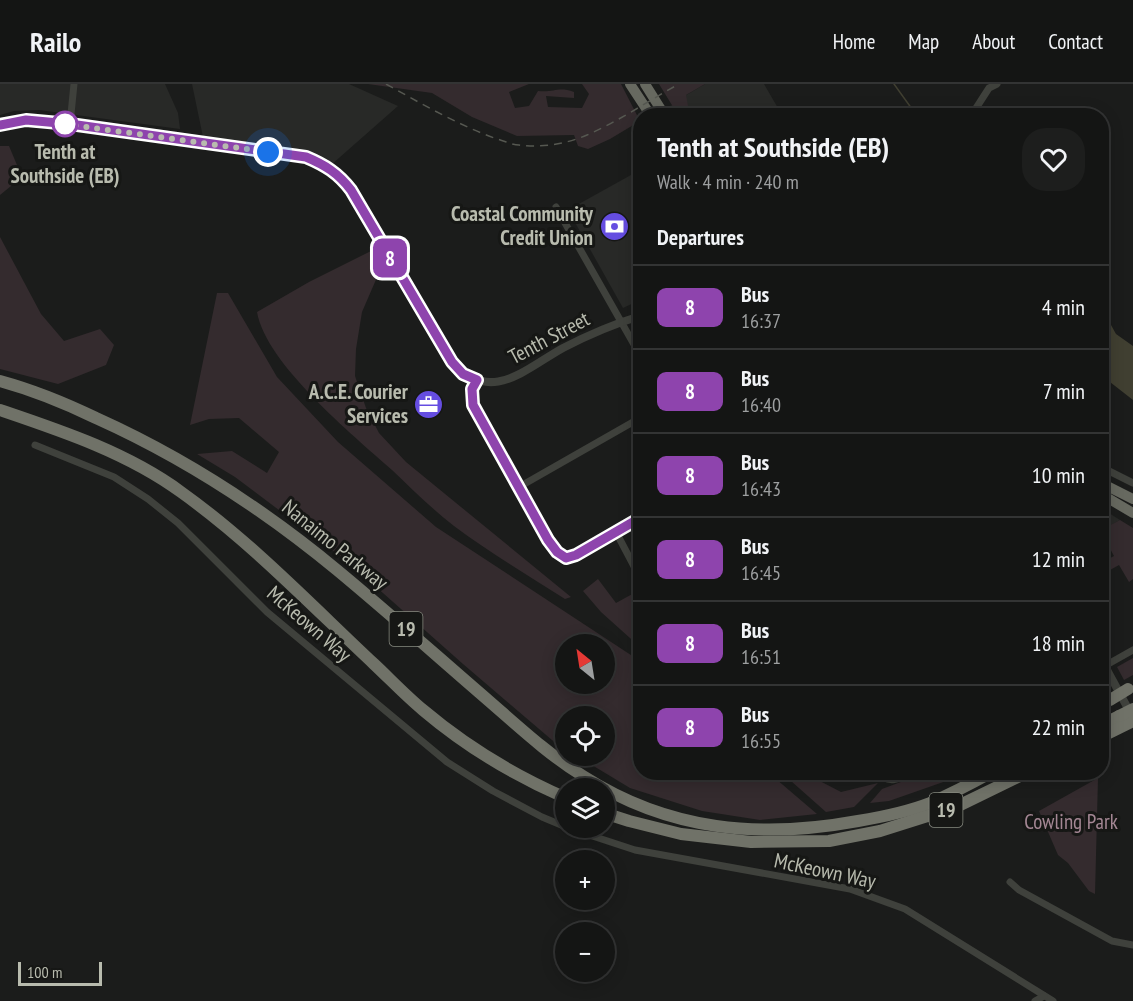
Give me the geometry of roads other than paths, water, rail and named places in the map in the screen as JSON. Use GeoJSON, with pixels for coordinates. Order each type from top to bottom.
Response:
{"type":"FeatureCollection","features":[{"type":"Feature","properties":{"kind":"highway"},"geometry":{"type":"LineString","coordinates":[[630,84],[646,108]]}},
{"type":"Feature","properties":{"kind":"highway"},"geometry":{"type":"LineString","coordinates":[[645,84],[660,108]]}},
{"type":"Feature","properties":{"kind":"highway","name":"Nanaimo Parkway"},"geometry":{"type":"LineString","coordinates":[[0,381],[65,403],[135,435],[194,468],[273,519],[339,571],[535,740],[583,776],[620,797],[682,820],[728,828],[775,831],[845,824],[885,816],[930,803],[976,780]]}},
{"type":"Feature","properties":{"kind":"highway","name":"19"},"geometry":{"type":"LineString","coordinates":[[0,410],[75,435],[128,461],[180,491],[245,542],[423,710],[470,746],[522,779],[555,793]]}},
{"type":"Feature","properties":{"kind":"highway"},"geometry":{"type":"LineString","coordinates":[[1109,487],[1133,499]]}},
{"type":"Feature","properties":{"kind":"highway"},"geometry":{"type":"LineString","coordinates":[[1109,499],[1133,513]]}},
{"type":"Feature","properties":{"kind":"highway"},"geometry":{"type":"LineString","coordinates":[[1109,701],[1131,687]]}},
{"type":"Feature","properties":{"kind":"highway"},"geometry":{"type":"LineString","coordinates":[[1109,732],[1127,720],[1133,709]]}},
{"type":"Feature","properties":{"kind":"highway"},"geometry":{"type":"LineString","coordinates":[[1109,723],[1127,720]]}},
{"type":"Feature","properties":{"kind":"highway"},"geometry":{"type":"LineString","coordinates":[[930,803],[986,780]]}},
{"type":"Feature","properties":{"kind":"highway","name":"19"},"geometry":{"type":"LineString","coordinates":[[615,817],[681,834],[751,842],[802,843],[860,835],[902,825],[956,807],[1012,780]]}},
{"type":"Feature","properties":{"kind":"street"},"geometry":{"type":"LineString","coordinates":[[70,124],[74,84]]}},
{"type":"Feature","properties":{"kind":"street"},"geometry":{"type":"LineString","coordinates":[[976,108],[990,88],[997,84]]}},
{"type":"Feature","properties":{"kind":"street"},"geometry":{"type":"LineString","coordinates":[[0,124],[26,120],[70,124],[306,157],[324,165],[340,176],[351,190],[452,362],[463,374],[477,380],[472,389],[473,405],[548,540],[557,552],[566,558],[576,555],[633,522]]}},
{"type":"Feature","properties":{"kind":"street"},"geometry":{"type":"LineString","coordinates":[[556,207],[633,342]]}},
{"type":"Feature","properties":{"kind":"street","name":"Tenth Street"},"geometry":{"type":"LineString","coordinates":[[477,380],[491,382],[518,377],[562,349],[621,321],[633,313]]}},
{"type":"Feature","properties":{"kind":"street","name":"Tenth Street"},"geometry":{"type":"LineString","coordinates":[[621,321],[633,318]]}},
{"type":"Feature","properties":{"kind":"street"},"geometry":{"type":"LineString","coordinates":[[519,487],[633,422]]}},
{"type":"Feature","properties":{"kind":"street","name":"McKeown Way"},"geometry":{"type":"LineString","coordinates":[[35,445],[114,477],[148,499],[178,523],[267,612],[447,762],[493,791],[555,822]]}},
{"type":"Feature","properties":{"kind":"street"},"geometry":{"type":"LineString","coordinates":[[1109,471],[1133,483]]}},
{"type":"Feature","properties":{"kind":"street"},"geometry":{"type":"LineString","coordinates":[[616,532],[633,564]]}},
{"type":"Feature","properties":{"kind":"street"},"geometry":{"type":"LineString","coordinates":[[1109,661],[1133,650]]}},
{"type":"Feature","properties":{"kind":"street"},"geometry":{"type":"LineString","coordinates":[[1109,680],[1127,720]]}},
{"type":"Feature","properties":{"kind":"street","name":"McKeown Way"},"geometry":{"type":"LineString","coordinates":[[600,838],[635,850],[850,889],[878,898],[905,909],[1053,1001]]}},
{"type":"Feature","properties":{"kind":"street"},"geometry":{"type":"LineString","coordinates":[[1010,882],[1019,890],[1112,941],[1133,945]]}},
{"type":"Feature","properties":{"kind":"street"},"geometry":{"type":"LineString","coordinates":[[1035,1001],[1044,996]]}},
{"type":"Feature","properties":{"kind":"waterway"},"geometry":{"type":"LineString","coordinates":[[894,84],[911,108]]}},
{"type":"Feature","properties":{"kind":"railway"},"geometry":{"type":"LineString","coordinates":[[386,84],[468,127],[497,139],[528,146],[545,146],[571,141],[633,111]]}},
{"type":"Feature","properties":{"kind":"railway"},"geometry":{"type":"LineString","coordinates":[[638,108],[679,84]]}},
{"type":"Feature","properties":{"kind":"place","name":"Tenth at Southside (EB)"},"geometry":{"type":"Point","coordinates":[65,124]}},
{"type":"Feature","properties":{"kind":"place","name":"Coastal Community Credit Union"},"geometry":{"type":"Point","coordinates":[614,226]}},
{"type":"Feature","properties":{"kind":"place","name":"A.C.E. Courier Services"},"geometry":{"type":"Point","coordinates":[429,404]}},
{"type":"Feature","properties":{"kind":"park label","name":"Cowling Park"},"geometry":{"type":"Point","coordinates":[1071,822]}}]}
